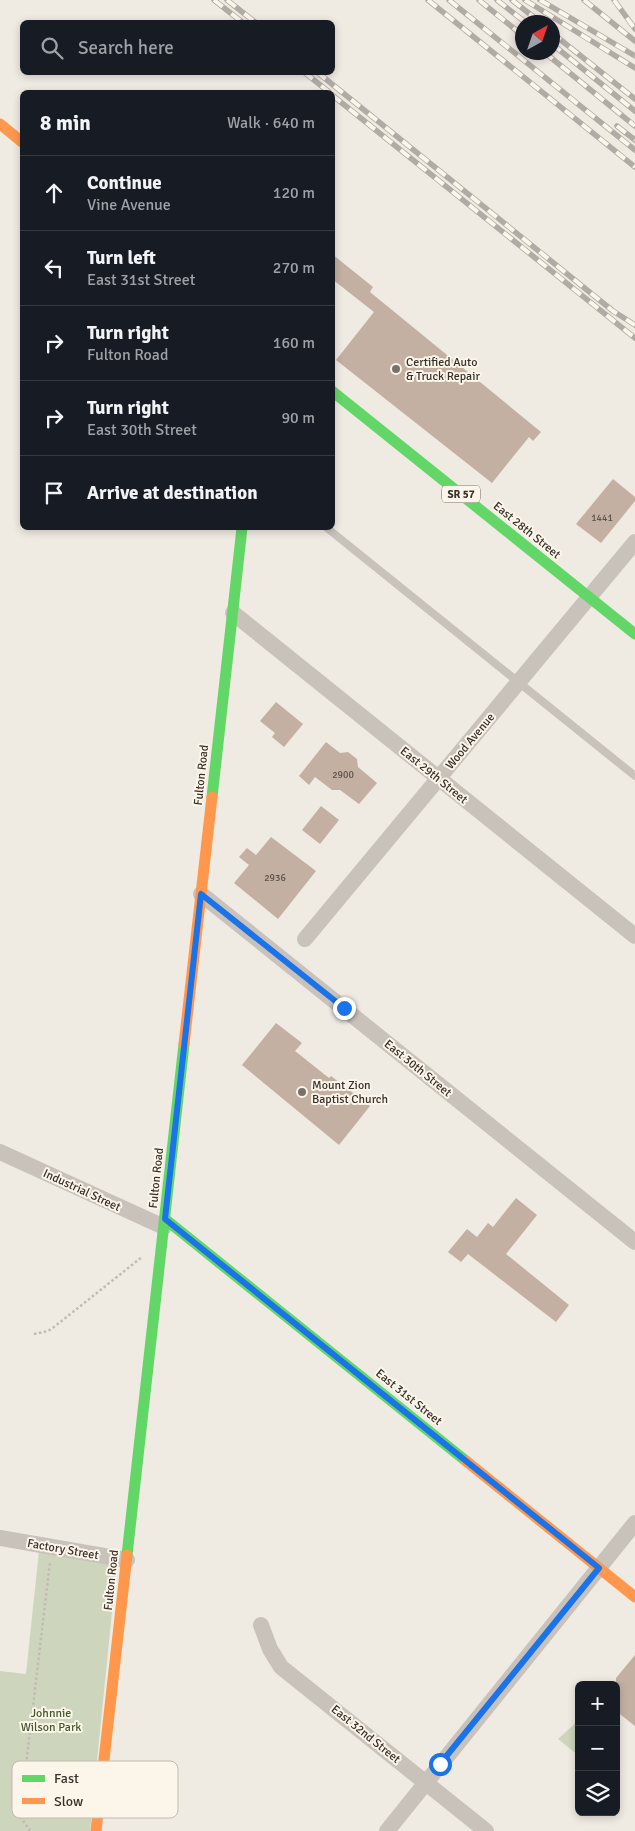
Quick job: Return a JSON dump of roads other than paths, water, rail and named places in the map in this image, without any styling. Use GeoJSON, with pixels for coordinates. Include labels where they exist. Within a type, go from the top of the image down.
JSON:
{"type":"FeatureCollection","features":[{"type":"Feature","properties":{"kind":"street"},"geometry":{"type":"LineString","coordinates":[[0,124],[20,140]]}},
{"type":"Feature","properties":{"kind":"street","name":"East 28th Street"},"geometry":{"type":"LineString","coordinates":[[335,393],[635,634]]}},
{"type":"Feature","properties":{"kind":"street","name":"Fulton Road"},"geometry":{"type":"LineString","coordinates":[[104,1761],[242,530]]}},
{"type":"Feature","properties":{"kind":"street","name":"Wood Avenue"},"geometry":{"type":"LineString","coordinates":[[306,940],[635,542]]}},
{"type":"Feature","properties":{"kind":"street","name":"East 29th Street"},"geometry":{"type":"LineString","coordinates":[[232,613],[635,936]]}},
{"type":"Feature","properties":{"kind":"street","name":"East 30th Street"},"geometry":{"type":"LineString","coordinates":[[201,894],[635,1242]]}},
{"type":"Feature","properties":{"kind":"street","name":"Industrial Street"},"geometry":{"type":"LineString","coordinates":[[0,1152],[164,1223]]}},
{"type":"Feature","properties":{"kind":"street","name":"East 31st Street"},"geometry":{"type":"LineString","coordinates":[[164,1223],[635,1597]]}},
{"type":"Feature","properties":{"kind":"street"},"geometry":{"type":"LineString","coordinates":[[387,1831],[635,1523]]}},
{"type":"Feature","properties":{"kind":"street","name":"Factory Street"},"geometry":{"type":"LineString","coordinates":[[0,1538],[127,1560]]}},
{"type":"Feature","properties":{"kind":"street","name":"East 32nd Street"},"geometry":{"type":"LineString","coordinates":[[261,1625],[270,1649],[281,1667],[486,1831]]}},
{"type":"Feature","properties":{"kind":"street","name":"Fulton Road"},"geometry":{"type":"LineString","coordinates":[[96,1831],[97,1818]]}},
{"type":"Feature","properties":{"kind":"lane"},"geometry":{"type":"LineString","coordinates":[[329,530],[635,776]]}},
{"type":"Feature","properties":{"kind":"railway"},"geometry":{"type":"LineString","coordinates":[[214,0],[239,20]]}},
{"type":"Feature","properties":{"kind":"railway"},"geometry":{"type":"LineString","coordinates":[[227,0],[252,20]]}},
{"type":"Feature","properties":{"kind":"railway"},"geometry":{"type":"LineString","coordinates":[[428,0],[635,167]]}},
{"type":"Feature","properties":{"kind":"railway"},"geometry":{"type":"LineString","coordinates":[[449,0],[635,150]]}},
{"type":"Feature","properties":{"kind":"railway"},"geometry":{"type":"LineString","coordinates":[[479,0],[515,29]]}},
{"type":"Feature","properties":{"kind":"railway"},"geometry":{"type":"LineString","coordinates":[[497,0],[516,15]]}},
{"type":"Feature","properties":{"kind":"railway"},"geometry":{"type":"LineString","coordinates":[[512,0],[531,15]]}},
{"type":"Feature","properties":{"kind":"railway"},"geometry":{"type":"LineString","coordinates":[[525,0],[635,68]]}},
{"type":"Feature","properties":{"kind":"railway"},"geometry":{"type":"LineString","coordinates":[[540,0],[635,56]]}},
{"type":"Feature","properties":{"kind":"railway"},"geometry":{"type":"LineString","coordinates":[[584,0],[635,41]]}},
{"type":"Feature","properties":{"kind":"railway"},"geometry":{"type":"LineString","coordinates":[[614,0],[635,29]]}},
{"type":"Feature","properties":{"kind":"railway"},"geometry":{"type":"LineString","coordinates":[[560,39],[635,99]]}},
{"type":"Feature","properties":{"kind":"railway"},"geometry":{"type":"LineString","coordinates":[[560,50],[635,111]]}},
{"type":"Feature","properties":{"kind":"railway"},"geometry":{"type":"LineString","coordinates":[[554,60],[635,126]]}},
{"type":"Feature","properties":{"kind":"railway"},"geometry":{"type":"LineString","coordinates":[[308,75],[326,90]]}},
{"type":"Feature","properties":{"kind":"railway"},"geometry":{"type":"LineString","coordinates":[[321,75],[613,311],[635,325]]}},
{"type":"Feature","properties":{"kind":"railway"},"geometry":{"type":"LineString","coordinates":[[335,97],[635,338]]}},
{"type":"Feature","properties":{"kind":"railway"},"geometry":{"type":"LineString","coordinates":[[617,126],[635,140]]}},
{"type":"Feature","properties":{"kind":"place","name":"Certified Auto & Truck Repair"},"geometry":{"type":"Point","coordinates":[396,369]}},
{"type":"Feature","properties":{"kind":"place","name":"Mount Zion Baptist Church"},"geometry":{"type":"Point","coordinates":[302,1092]}},
{"type":"Feature","properties":{"kind":"park label","name":"Johnnie Wilson Park"},"geometry":{"type":"Point","coordinates":[51,1720]}}]}
